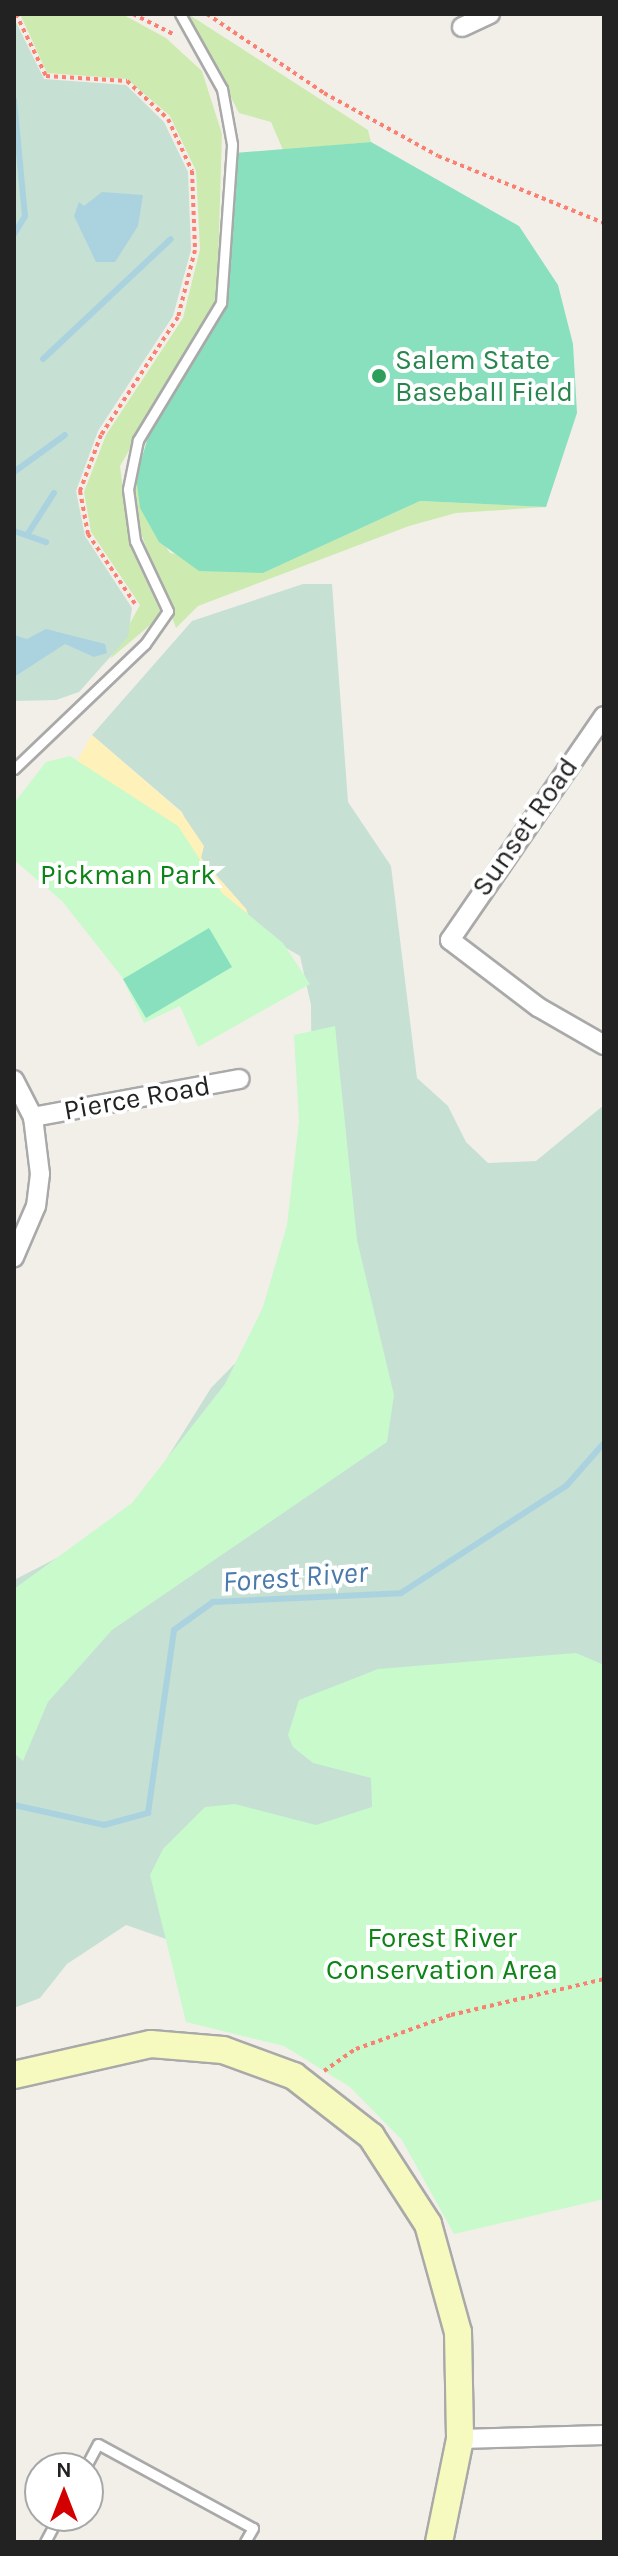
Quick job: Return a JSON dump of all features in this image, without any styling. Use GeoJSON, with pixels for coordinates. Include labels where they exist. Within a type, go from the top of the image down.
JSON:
{"type":"FeatureCollection","features":[{"type":"Feature","properties":{"kind":"street"},"geometry":{"type":"LineString","coordinates":[[462,27],[490,14]]}},
{"type":"Feature","properties":{"kind":"street","name":"Sunset Road"},"geometry":{"type":"LineString","coordinates":[[604,716],[450,940],[538,1007],[604,1045]]}},
{"type":"Feature","properties":{"kind":"street","name":"Pierce Road"},"geometry":{"type":"LineString","coordinates":[[33,1117],[240,1079]]}},
{"type":"Feature","properties":{"kind":"street"},"geometry":{"type":"LineString","coordinates":[[14,1080],[33,1117],[36,1206],[14,1257]]}},
{"type":"Feature","properties":{"kind":"street"},"geometry":{"type":"LineString","coordinates":[[14,2075],[118,2049],[183,2045],[258,2060],[310,2086],[371,2136],[428,2224],[458,2332],[460,2439],[439,2542]]}},
{"type":"Feature","properties":{"kind":"street"},"geometry":{"type":"LineString","coordinates":[[460,2439],[604,2435]]}},
{"type":"Feature","properties":{"kind":"lane"},"geometry":{"type":"LineString","coordinates":[[14,769],[145,644],[168,611],[135,541],[128,489],[138,440],[221,303],[230,113],[180,14]]}},
{"type":"Feature","properties":{"kind":"lane"},"geometry":{"type":"LineString","coordinates":[[94,2452],[98,2444],[253,2528],[245,2542]]}},
{"type":"Feature","properties":{"kind":"path"},"geometry":{"type":"LineString","coordinates":[[16,14],[46,76],[127,81],[168,119],[192,171],[195,250],[178,317],[101,435],[80,491],[88,534],[135,604]]}},
{"type":"Feature","properties":{"kind":"path"},"geometry":{"type":"LineString","coordinates":[[133,14],[202,53]]}},
{"type":"Feature","properties":{"kind":"path"},"geometry":{"type":"LineString","coordinates":[[207,14],[324,93],[438,156],[604,223]]}},
{"type":"Feature","properties":{"kind":"path"},"geometry":{"type":"LineString","coordinates":[[310,2086],[356,2049],[420,2025],[604,1979]]}},
{"type":"Feature","properties":{"kind":"green space"},"geometry":{"type":"Polygon","coordinates":[[[20,14],[122,14],[166,38],[202,71],[222,134],[217,299],[120,466],[130,546],[162,615],[110,659],[140,605],[91,532],[84,492],[106,435],[183,318],[200,249],[196,171],[170,116],[127,79],[47,73],[20,14]]]}},
{"type":"Feature","properties":{"kind":"green space"},"geometry":{"type":"Polygon","coordinates":[[[188,14],[368,130],[371,142],[283,150],[271,122],[239,113],[188,14]]]}},
{"type":"Feature","properties":{"kind":"green space"},"geometry":{"type":"Polygon","coordinates":[[[14,18],[44,79],[126,85],[164,122],[188,172],[191,250],[173,316],[98,431],[76,491],[85,536],[132,608],[128,637],[79,692],[56,700],[14,701],[14,18]]]}},
{"type":"Feature","properties":{"kind":"green space","name":"Salem State Baseball Field"},"geometry":{"type":"Polygon","coordinates":[[[371,142],[519,226],[558,285],[573,344],[577,413],[546,507],[420,501],[263,573],[199,571],[159,542],[140,508],[136,477],[149,434],[225,306],[234,153],[371,142]]]}},
{"type":"Feature","properties":{"kind":"green space"},"geometry":{"type":"Polygon","coordinates":[[[139,461],[140,508],[170,553],[263,573],[420,501],[546,507],[456,513],[409,526],[198,606],[176,628],[131,506],[139,461]]]}},
{"type":"Feature","properties":{"kind":"green space"},"geometry":{"type":"Polygon","coordinates":[[[303,584],[332,584],[348,802],[391,866],[417,1078],[448,1106],[466,1142],[488,1163],[536,1161],[604,1105],[604,1907],[187,1959],[166,1939],[126,1925],[67,1964],[40,1998],[14,2008],[14,1580],[127,1522],[211,1388],[254,1344],[282,1297],[312,1126],[311,1005],[300,956],[253,929],[246,909],[201,858],[182,812],[92,735],[192,621],[303,584]]]}},
{"type":"Feature","properties":{"kind":"green space","name":"Pickman Park"},"geometry":{"type":"Polygon","coordinates":[[[70,756],[178,826],[222,893],[283,943],[310,984],[198,1047],[180,1006],[144,1023],[122,977],[62,901],[14,860],[14,803],[46,762],[70,756]]]}},
{"type":"Feature","properties":{"kind":"green space"},"geometry":{"type":"Polygon","coordinates":[[[209,928],[232,967],[146,1018],[123,979],[209,928]]]}},
{"type":"Feature","properties":{"kind":"green space"},"geometry":{"type":"Polygon","coordinates":[[[335,1026],[357,1240],[394,1395],[387,1442],[112,1630],[48,1702],[23,1761],[14,1753],[14,1589],[132,1503],[225,1384],[263,1307],[287,1225],[299,1121],[294,1035],[335,1026]]]}},
{"type":"Feature","properties":{"kind":"green space","name":"Forest River Conservation Area"},"geometry":{"type":"Polygon","coordinates":[[[576,1653],[604,1665],[604,2199],[454,2234],[402,2140],[350,2087],[284,2046],[186,2022],[150,1875],[163,1849],[205,1807],[235,1804],[316,1825],[372,1807],[371,1778],[313,1763],[293,1747],[288,1735],[299,1700],[378,1669],[576,1653]]]}},
{"type":"Feature","properties":{"kind":"sand"},"geometry":{"type":"Polygon","coordinates":[[[92,735],[181,812],[204,846],[201,858],[246,909],[253,929],[71,771],[92,735]]]}},
{"type":"Feature","properties":{"kind":"water"},"geometry":{"type":"Polygon","coordinates":[[[102,192],[143,195],[138,226],[115,262],[96,262],[74,216],[79,202],[84,206],[102,192]]]}},
{"type":"Feature","properties":{"kind":"water"},"geometry":{"type":"Polygon","coordinates":[[[46,629],[105,644],[107,653],[94,657],[65,644],[14,677],[14,635],[27,639],[46,629]]]}},
{"type":"Feature","properties":{"kind":"waterway"},"geometry":{"type":"LineString","coordinates":[[14,100],[25,216],[14,234]]}},
{"type":"Feature","properties":{"kind":"waterway"},"geometry":{"type":"LineString","coordinates":[[43,359],[171,239]]}},
{"type":"Feature","properties":{"kind":"waterway"},"geometry":{"type":"LineString","coordinates":[[14,472],[65,435]]}},
{"type":"Feature","properties":{"kind":"waterway"},"geometry":{"type":"LineString","coordinates":[[27,535],[54,493]]}},
{"type":"Feature","properties":{"kind":"waterway"},"geometry":{"type":"LineString","coordinates":[[14,531],[46,542]]}},
{"type":"Feature","properties":{"kind":"waterway","name":"Forest River"},"geometry":{"type":"LineString","coordinates":[[14,1805],[104,1825],[148,1813],[174,1630],[213,1602],[401,1593],[567,1485],[604,1443]]}},
{"type":"Feature","properties":{"kind":"place","name":"Salem State Baseball Field"},"geometry":{"type":"Point","coordinates":[379,376]}}]}
